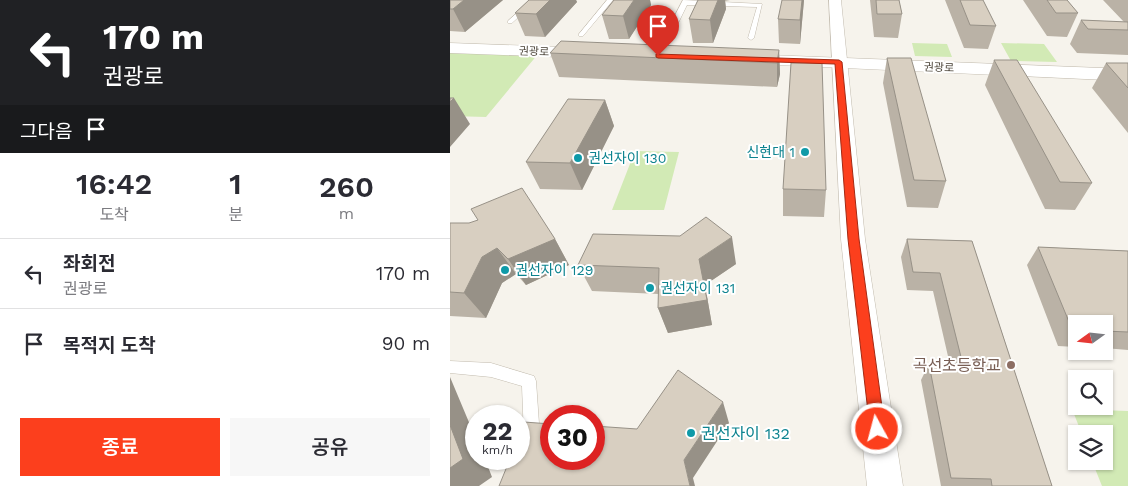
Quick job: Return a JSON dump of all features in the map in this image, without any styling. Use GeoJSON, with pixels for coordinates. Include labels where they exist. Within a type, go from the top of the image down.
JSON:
{"type":"FeatureCollection","features":[{"type":"Feature","properties":{"kind":"street"},"geometry":{"type":"LineString","coordinates":[[836,0],[839,62],[854,239],[884,486]]}},
{"type":"Feature","properties":{"kind":"street","name":"권광로"},"geometry":{"type":"LineString","coordinates":[[450,48],[608,54]]}},
{"type":"Feature","properties":{"kind":"street"},"geometry":{"type":"LineString","coordinates":[[638,55],[678,56]]}},
{"type":"Feature","properties":{"kind":"street","name":"권광로"},"geometry":{"type":"LineString","coordinates":[[727,58],[1128,75]]}},
{"type":"Feature","properties":{"kind":"lane"},"geometry":{"type":"LineString","coordinates":[[510,22],[534,0]]}},
{"type":"Feature","properties":{"kind":"lane"},"geometry":{"type":"LineString","coordinates":[[581,35],[610,0]]}},
{"type":"Feature","properties":{"kind":"lane"},"geometry":{"type":"LineString","coordinates":[[658,56],[686,1],[760,2],[751,38]]}},
{"type":"Feature","properties":{"kind":"lane"},"geometry":{"type":"LineString","coordinates":[[450,367],[491,370],[529,381],[532,448],[530,456]]}},
{"type":"Feature","properties":{"kind":"green space"},"geometry":{"type":"Polygon","coordinates":[[[912,43],[947,44],[952,57],[915,56],[912,43]]]}},
{"type":"Feature","properties":{"kind":"green space"},"geometry":{"type":"Polygon","coordinates":[[[1001,43],[1044,44],[1057,62],[1011,61],[1001,43]]]}},
{"type":"Feature","properties":{"kind":"green space"},"geometry":{"type":"Polygon","coordinates":[[[450,52],[538,54],[486,117],[450,116],[450,52]]]}},
{"type":"Feature","properties":{"kind":"green space"},"geometry":{"type":"Polygon","coordinates":[[[635,151],[679,152],[664,210],[612,210],[635,151]]]}},
{"type":"Feature","properties":{"kind":"green space"},"geometry":{"type":"Polygon","coordinates":[[[1113,410],[1128,411],[1128,486],[1102,486],[1096,470],[1113,470],[1113,425],[1078,425],[1074,415],[1113,415],[1113,410]]]}},
{"type":"Feature","properties":{"kind":"building"},"geometry":{"type":"Polygon","coordinates":[[[450,0],[464,0],[453,9],[450,9],[450,0]]]}},
{"type":"Feature","properties":{"kind":"building"},"geometry":{"type":"Polygon","coordinates":[[[529,0],[550,0],[536,14],[515,13],[529,0]]]}},
{"type":"Feature","properties":{"kind":"building"},"geometry":{"type":"Polygon","coordinates":[[[614,0],[634,0],[623,16],[602,15],[614,0]]]}},
{"type":"Feature","properties":{"kind":"building"},"geometry":{"type":"Polygon","coordinates":[[[698,0],[718,0],[710,20],[689,19],[698,0]]]}},
{"type":"Feature","properties":{"kind":"building"},"geometry":{"type":"Polygon","coordinates":[[[782,0],[802,0],[800,20],[778,19],[782,0]]]}},
{"type":"Feature","properties":{"kind":"building"},"geometry":{"type":"Polygon","coordinates":[[[876,0],[899,0],[902,14],[877,14],[876,0]]]}},
{"type":"Feature","properties":{"kind":"building"},"geometry":{"type":"Polygon","coordinates":[[[960,0],[983,0],[996,26],[970,25],[960,0]]]}},
{"type":"Feature","properties":{"kind":"building"},"geometry":{"type":"Polygon","coordinates":[[[1047,0],[1067,0],[1078,13],[1056,13],[1047,0]]]}},
{"type":"Feature","properties":{"kind":"building"},"geometry":{"type":"Polygon","coordinates":[[[1081,20],[1128,22],[1128,30],[1088,29],[1081,20]]]}},
{"type":"Feature","properties":{"kind":"building"},"geometry":{"type":"Polygon","coordinates":[[[561,41],[779,50],[777,63],[550,53],[561,41]]]}},
{"type":"Feature","properties":{"kind":"building"},"geometry":{"type":"Polygon","coordinates":[[[887,58],[911,58],[946,181],[914,180],[887,58]]]}},
{"type":"Feature","properties":{"kind":"building"},"geometry":{"type":"Polygon","coordinates":[[[994,60],[1017,60],[1092,183],[1060,182],[994,60]]]}},
{"type":"Feature","properties":{"kind":"building","name":"신현대 1"},"geometry":{"type":"Polygon","coordinates":[[[791,63],[822,63],[826,190],[783,189],[791,63]]]}},
{"type":"Feature","properties":{"kind":"building"},"geometry":{"type":"Polygon","coordinates":[[[1106,63],[1128,63],[1128,88],[1106,63]]]}},
{"type":"Feature","properties":{"kind":"building"},"geometry":{"type":"Polygon","coordinates":[[[568,99],[605,100],[570,163],[526,162],[568,99]]]}},
{"type":"Feature","properties":{"kind":"building"},"geometry":{"type":"Polygon","coordinates":[[[522,188],[555,239],[508,259],[497,248],[482,257],[464,293],[450,292],[450,223],[469,223],[478,220],[471,209],[522,188]]]}},
{"type":"Feature","properties":{"kind":"building"},"geometry":{"type":"Polygon","coordinates":[[[706,217],[732,237],[699,259],[707,300],[658,308],[659,268],[578,265],[593,234],[680,236],[706,217]]]}},
{"type":"Feature","properties":{"kind":"building"},"geometry":{"type":"Polygon","coordinates":[[[907,239],[972,241],[1052,486],[992,486],[991,479],[951,478],[929,364],[963,365],[940,273],[913,272],[907,239]]]}},
{"type":"Feature","properties":{"kind":"building"},"geometry":{"type":"Polygon","coordinates":[[[1038,247],[1128,251],[1128,332],[1113,331],[1113,315],[1068,315],[1068,319],[1038,247]]]}},
{"type":"Feature","properties":{"kind":"building","name":"권선자이 132"},"geometry":{"type":"Polygon","coordinates":[[[678,370],[723,402],[684,460],[690,486],[499,486],[506,470],[530,470],[530,422],[540,423],[540,470],[605,470],[605,427],[637,429],[678,370]]]}},
{"type":"Feature","properties":{"kind":"building"},"geometry":{"type":"Polygon","coordinates":[[[450,425],[463,459],[450,468],[450,425]]]}},
{"type":"Feature","properties":{"kind":"place","name":"신현대 1"},"geometry":{"type":"Point","coordinates":[805,152]}},
{"type":"Feature","properties":{"kind":"place","name":"권선자이 130"},"geometry":{"type":"Point","coordinates":[578,158]}},
{"type":"Feature","properties":{"kind":"place","name":"권선자이 129"},"geometry":{"type":"Point","coordinates":[505,270]}},
{"type":"Feature","properties":{"kind":"place","name":"권선자이 131"},"geometry":{"type":"Point","coordinates":[650,288]}},
{"type":"Feature","properties":{"kind":"place","name":"곡선초등학교"},"geometry":{"type":"Point","coordinates":[1011,365]}},
{"type":"Feature","properties":{"kind":"place","name":"권선자이 132"},"geometry":{"type":"Point","coordinates":[691,433]}},
{"type":"Feature","properties":{"kind":"route"},"geometry":{"type":"LineString","coordinates":[[658,56],[839,62],[854,239],[877,429]]}}]}
